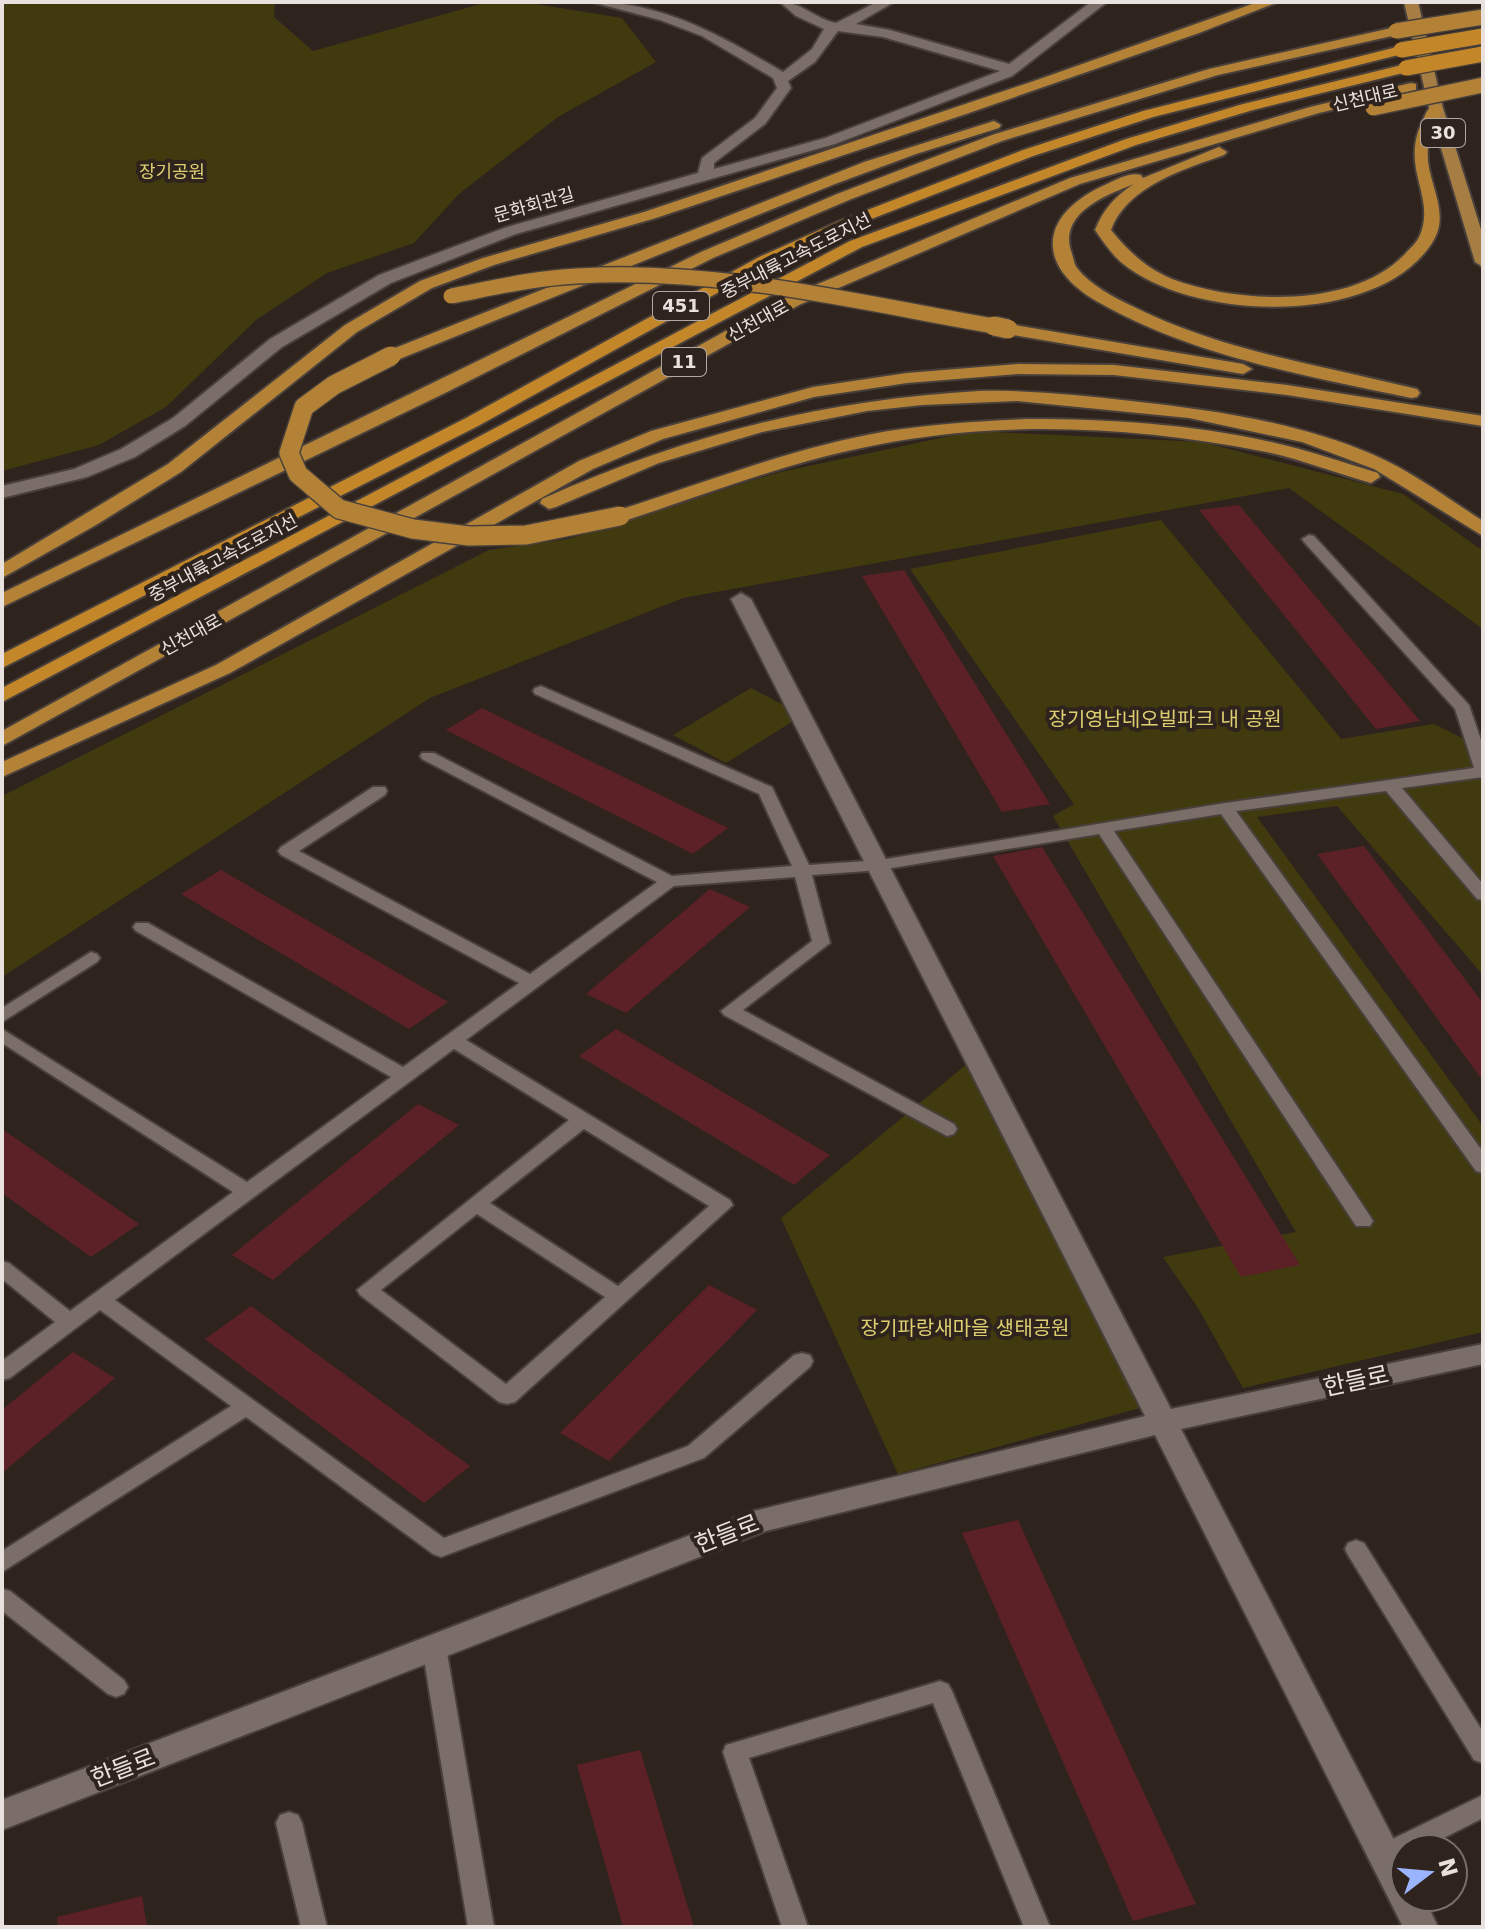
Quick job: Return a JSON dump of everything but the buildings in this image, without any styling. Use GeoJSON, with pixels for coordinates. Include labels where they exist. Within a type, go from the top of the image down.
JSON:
{"type":"FeatureCollection","features":[{"type":"Feature","properties":{"kind":"highway"},"geometry":{"type":"LineString","coordinates":[[2,572],[142,489],[227,430],[306,361],[396,300],[495,257],[633,220],[1271,2]]}},
{"type":"Feature","properties":{"kind":"highway"},"geometry":{"type":"LineString","coordinates":[[1477,527],[1378,479],[1263,446],[1139,427],[1035,423],[962,427],[885,437],[795,459],[620,516],[526,535],[469,536],[413,529],[339,509],[298,474],[289,453],[304,407],[334,385],[391,356],[580,283],[798,193],[950,137],[1083,100],[1396,31],[1483,17]]}},
{"type":"Feature","properties":{"kind":"highway","name":"중부내륙고속도로지선"},"geometry":{"type":"LineString","coordinates":[[2,662],[472,422],[765,260],[850,222],[1028,153],[1148,114],[1401,50],[1483,36]]}},
{"type":"Feature","properties":{"kind":"highway","name":"중부내륙고속도로지선"},"geometry":{"type":"LineString","coordinates":[[2,696],[856,244],[1131,142],[1248,107],[1406,68],[1483,54]]}},
{"type":"Feature","properties":{"kind":"highway"},"geometry":{"type":"LineString","coordinates":[[2,601],[707,255],[843,197],[997,138],[1214,72]]}},
{"type":"Feature","properties":{"kind":"highway","name":"신천대로"},"geometry":{"type":"LineString","coordinates":[[2,740],[793,301],[1075,181],[1301,114],[1411,87],[1483,74]]}},
{"type":"Feature","properties":{"kind":"highway"},"geometry":{"type":"LineString","coordinates":[[1483,85],[1321,120],[1112,187],[1079,207],[1066,221],[1059,235],[1058,249],[1079,281],[1131,314],[1210,344],[1483,421]]}},
{"type":"Feature","properties":{"kind":"highway"},"geometry":{"type":"LineString","coordinates":[[1208,156],[1150,182],[1114,206],[1105,219],[1103,230],[1120,256],[1154,278],[1194,293],[1242,299],[1290,300],[1343,294],[1364,288],[1399,269],[1425,243],[1432,227],[1432,199],[1420,151],[1436,108]]}},
{"type":"Feature","properties":{"kind":"highway"},"geometry":{"type":"LineString","coordinates":[[306,361],[400,310],[451,296],[593,274],[662,276],[742,284],[1311,380],[1411,401]]}},
{"type":"Feature","properties":{"kind":"highway"},"geometry":{"type":"LineString","coordinates":[[2,770],[223,669],[586,465],[657,435],[813,392],[907,378],[1018,369],[1114,370],[1272,388],[1483,405]]}},
{"type":"Feature","properties":{"kind":"highway"},"geometry":{"type":"LineString","coordinates":[[372,585],[609,475],[747,428],[829,410],[902,400],[981,396],[1057,398],[1182,411],[1305,438],[1365,459],[1418,486],[1477,527]]}},
{"type":"Feature","properties":{"kind":"main road","name":"30"},"geometry":{"type":"LineString","coordinates":[[1411,2],[1436,108],[1483,262]]}},
{"type":"Feature","properties":{"kind":"street"},"geometry":{"type":"LineString","coordinates":[[603,2],[664,17],[707,33],[780,79],[784,88],[760,121],[707,161],[705,176]]}},
{"type":"Feature","properties":{"kind":"street"},"geometry":{"type":"LineString","coordinates":[[787,2],[805,18],[831,29],[882,32],[1011,69]]}},
{"type":"Feature","properties":{"kind":"street"},"geometry":{"type":"LineString","coordinates":[[831,29],[850,24],[887,2]]}},
{"type":"Feature","properties":{"kind":"street","name":"문화회관길"},"geometry":{"type":"LineString","coordinates":[[2,492],[80,473],[128,453],[179,422],[276,343],[385,279],[510,231],[830,141],[1011,69],[1100,2]]}},
{"type":"Feature","properties":{"kind":"street"},"geometry":{"type":"LineString","coordinates":[[780,79],[792,75],[828,40],[831,29]]}},
{"type":"Feature","properties":{"kind":"street"},"geometry":{"type":"LineString","coordinates":[[741,599],[1389,1863]]}},
{"type":"Feature","properties":{"kind":"street","name":"한들로"},"geometry":{"type":"LineString","coordinates":[[2,1815],[761,1520],[1164,1422],[1483,1354]]}},
{"type":"Feature","properties":{"kind":"lane"},"geometry":{"type":"LineString","coordinates":[[2,1372],[669,881],[880,865],[1225,808],[1483,772],[1463,708],[1309,539]]}},
{"type":"Feature","properties":{"kind":"lane"},"geometry":{"type":"LineString","coordinates":[[541,691],[766,791],[802,869],[821,943],[730,1011],[947,1129]]}},
{"type":"Feature","properties":{"kind":"lane"},"geometry":{"type":"LineString","coordinates":[[428,756],[669,881]]}},
{"type":"Feature","properties":{"kind":"lane"},"geometry":{"type":"LineString","coordinates":[[1390,785],[1483,895]]}},
{"type":"Feature","properties":{"kind":"lane"},"geometry":{"type":"LineString","coordinates":[[379,791],[287,851],[531,982]]}},
{"type":"Feature","properties":{"kind":"lane"},"geometry":{"type":"LineString","coordinates":[[1225,808],[1483,1166]]}},
{"type":"Feature","properties":{"kind":"lane"},"geometry":{"type":"LineString","coordinates":[[1103,827],[1363,1221]]}},
{"type":"Feature","properties":{"kind":"lane"},"geometry":{"type":"LineString","coordinates":[[142,927],[404,1076]]}},
{"type":"Feature","properties":{"kind":"lane"},"geometry":{"type":"LineString","coordinates":[[2,1016],[91,958]]}},
{"type":"Feature","properties":{"kind":"lane"},"geometry":{"type":"LineString","coordinates":[[2,1035],[247,1191]]}},
{"type":"Feature","properties":{"kind":"lane"},"geometry":{"type":"LineString","coordinates":[[453,1040],[583,1119],[723,1205],[507,1396],[367,1290],[583,1119]]}},
{"type":"Feature","properties":{"kind":"lane"},"geometry":{"type":"LineString","coordinates":[[476,1204],[619,1296]]}},
{"type":"Feature","properties":{"kind":"lane"},"geometry":{"type":"LineString","coordinates":[[2,1268],[70,1322]]}},
{"type":"Feature","properties":{"kind":"lane"},"geometry":{"type":"LineString","coordinates":[[101,1300],[441,1548],[696,1452],[802,1361]]}},
{"type":"Feature","properties":{"kind":"lane"},"geometry":{"type":"LineString","coordinates":[[2,1563],[247,1406]]}},
{"type":"Feature","properties":{"kind":"lane"},"geometry":{"type":"LineString","coordinates":[[1356,1549],[1483,1753]]}},
{"type":"Feature","properties":{"kind":"lane"},"geometry":{"type":"LineString","coordinates":[[2,1598],[116,1687]]}},
{"type":"Feature","properties":{"kind":"lane"},"geometry":{"type":"LineString","coordinates":[[434,1647],[481,1927]]}},
{"type":"Feature","properties":{"kind":"lane"},"geometry":{"type":"LineString","coordinates":[[795,1927],[735,1752],[940,1691],[1037,1927]]}},
{"type":"Feature","properties":{"kind":"lane"},"geometry":{"type":"LineString","coordinates":[[1385,1855],[1483,1806]]}},
{"type":"Feature","properties":{"kind":"lane"},"geometry":{"type":"LineString","coordinates":[[289,1823],[314,1927]]}},
{"type":"Feature","properties":{"kind":"green space","name":"장기공원"},"geometry":{"type":"Polygon","coordinates":[[[2,2],[275,2],[274,17],[313,51],[488,2],[523,2],[622,18],[656,62],[558,117],[459,194],[414,243],[327,273],[256,320],[166,407],[99,445],[2,471],[2,2]]]}},
{"type":"Feature","properties":{"kind":"green space"},"geometry":{"type":"Polygon","coordinates":[[[973,431],[1202,442],[1403,494],[1483,551],[1483,629],[1289,488],[683,598],[430,698],[2,977],[2,796],[489,550],[568,539],[776,473],[973,431]]]}},
{"type":"Feature","properties":{"kind":"green space","name":"장기영남네오빌파크 내 공원"},"geometry":{"type":"Polygon","coordinates":[[[1161,520],[1341,739],[1434,724],[1483,748],[1483,975],[1337,806],[1257,817],[1483,1126],[1483,1332],[1243,1388],[1198,1308],[1163,1257],[1296,1232],[1053,816],[1074,804],[910,569],[1161,520]]]}},
{"type":"Feature","properties":{"kind":"green space"},"geometry":{"type":"Polygon","coordinates":[[[751,688],[803,715],[726,763],[673,735],[751,688]]]}},
{"type":"Feature","properties":{"kind":"green space","name":"장기파랑새마을 생태공원"},"geometry":{"type":"Polygon","coordinates":[[[968,1063],[1140,1408],[898,1474],[781,1218],[968,1063]]]}}]}
